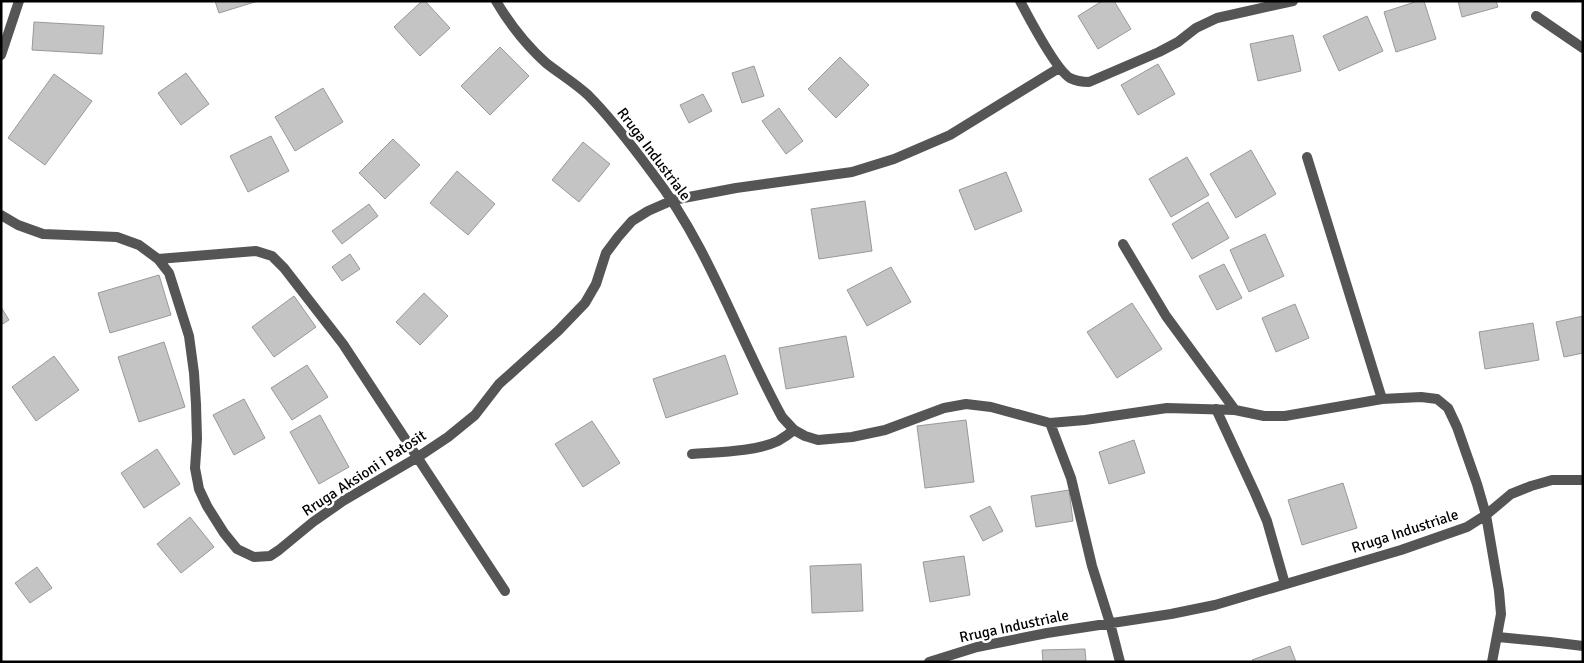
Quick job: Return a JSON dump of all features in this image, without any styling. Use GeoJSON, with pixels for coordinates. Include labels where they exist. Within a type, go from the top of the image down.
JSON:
{"type":"FeatureCollection","features":[{"type":"Feature","properties":{"kind":"street"},"geometry":{"type":"LineString","coordinates":[[1,55],[19,1]]}},
{"type":"Feature","properties":{"kind":"street","name":"Rruga Industriale"},"geometry":{"type":"LineString","coordinates":[[496,1],[525,41],[545,62],[587,95],[604,113],[673,200],[727,302],[772,399],[782,417],[794,430]]}},
{"type":"Feature","properties":{"kind":"street"},"geometry":{"type":"LineString","coordinates":[[1020,1],[1059,68],[1068,77],[1079,82],[1089,82],[1159,52],[1178,42],[1196,28],[1217,18],[1293,1]]}},
{"type":"Feature","properties":{"kind":"street"},"geometry":{"type":"LineString","coordinates":[[1536,16],[1583,48]]}},
{"type":"Feature","properties":{"kind":"street","name":"Rruga Aksioni i Patosit"},"geometry":{"type":"LineString","coordinates":[[1,215],[18,225],[43,234],[117,237],[139,245],[158,259],[169,273],[189,336],[196,404],[197,439],[195,468],[199,489],[224,533],[237,549],[254,557],[270,556],[342,501],[418,457],[476,415],[499,384],[558,331],[585,302],[596,284],[606,254],[618,236],[632,222],[648,211],[673,200],[736,188],[852,172],[894,159],[950,135],[1059,68]]}},
{"type":"Feature","properties":{"kind":"street"},"geometry":{"type":"LineString","coordinates":[[1307,157],[1382,399]]}},
{"type":"Feature","properties":{"kind":"street"},"geometry":{"type":"LineString","coordinates":[[1123,244],[1166,316],[1235,410]]}},
{"type":"Feature","properties":{"kind":"street"},"geometry":{"type":"LineString","coordinates":[[158,259],[256,252],[272,256],[284,268],[343,344],[505,591]]}},
{"type":"Feature","properties":{"kind":"street"},"geometry":{"type":"LineString","coordinates":[[692,454],[762,446],[777,441],[794,430],[818,440],[852,437],[885,430],[944,408],[966,404],[991,406],[1050,423],[1167,408],[1235,410],[1264,416],[1285,416],[1382,399],[1421,397],[1437,399],[1448,408],[1457,427],[1486,515],[1501,614],[1492,662]]}},
{"type":"Feature","properties":{"kind":"street"},"geometry":{"type":"LineString","coordinates":[[1216,409],[1256,492],[1285,584]]}},
{"type":"Feature","properties":{"kind":"street"},"geometry":{"type":"LineString","coordinates":[[1050,423],[1071,478],[1092,566],[1120,662]]}},
{"type":"Feature","properties":{"kind":"street","name":"Rruga Industriale"},"geometry":{"type":"LineString","coordinates":[[929,662],[977,647],[1215,605],[1418,544],[1467,527],[1486,515],[1511,494],[1531,486],[1552,480],[1583,480]]}},
{"type":"Feature","properties":{"kind":"street"},"geometry":{"type":"LineString","coordinates":[[1498,637],[1583,646]]}},
{"type":"Feature","properties":{"kind":"building"},"geometry":{"type":"Polygon","coordinates":[[[215,1],[258,1],[219,13],[215,1]]]}},
{"type":"Feature","properties":{"kind":"building"},"geometry":{"type":"Polygon","coordinates":[[[422,1],[425,1],[450,28],[420,56],[394,27],[422,1]]]}},
{"type":"Feature","properties":{"kind":"building"},"geometry":{"type":"Polygon","coordinates":[[[1102,1],[1114,1],[1131,29],[1098,49],[1078,16],[1102,1]]]}},
{"type":"Feature","properties":{"kind":"building"},"geometry":{"type":"Polygon","coordinates":[[[1418,1],[1424,1],[1436,39],[1396,52],[1384,12],[1418,1]]]}},
{"type":"Feature","properties":{"kind":"building"},"geometry":{"type":"Polygon","coordinates":[[[1458,1],[1496,1],[1498,7],[1462,17],[1458,1]]]}},
{"type":"Feature","properties":{"kind":"building"},"geometry":{"type":"Polygon","coordinates":[[[1367,16],[1383,51],[1339,71],[1323,36],[1367,16]]]}},
{"type":"Feature","properties":{"kind":"building"},"geometry":{"type":"Polygon","coordinates":[[[34,22],[104,26],[102,54],[32,50],[34,22]]]}},
{"type":"Feature","properties":{"kind":"building"},"geometry":{"type":"Polygon","coordinates":[[[1293,35],[1301,71],[1258,81],[1250,44],[1293,35]]]}},
{"type":"Feature","properties":{"kind":"building"},"geometry":{"type":"Polygon","coordinates":[[[500,47],[529,76],[490,115],[461,86],[500,47]]]}},
{"type":"Feature","properties":{"kind":"building"},"geometry":{"type":"Polygon","coordinates":[[[840,57],[869,85],[836,118],[808,89],[840,57]]]}},
{"type":"Feature","properties":{"kind":"building"},"geometry":{"type":"Polygon","coordinates":[[[1158,64],[1175,94],[1138,115],[1121,85],[1158,64]]]}},
{"type":"Feature","properties":{"kind":"building"},"geometry":{"type":"Polygon","coordinates":[[[754,66],[764,96],[742,103],[732,73],[754,66]]]}},
{"type":"Feature","properties":{"kind":"building"},"geometry":{"type":"Polygon","coordinates":[[[186,73],[209,104],[181,125],[158,93],[186,73]]]}},
{"type":"Feature","properties":{"kind":"building"},"geometry":{"type":"Polygon","coordinates":[[[54,74],[92,101],[45,165],[8,138],[54,74]]]}},
{"type":"Feature","properties":{"kind":"building"},"geometry":{"type":"Polygon","coordinates":[[[323,88],[343,122],[295,151],[275,117],[323,88]]]}},
{"type":"Feature","properties":{"kind":"building"},"geometry":{"type":"Polygon","coordinates":[[[703,94],[712,111],[689,123],[680,105],[703,94]]]}},
{"type":"Feature","properties":{"kind":"building"},"geometry":{"type":"Polygon","coordinates":[[[779,108],[803,141],[786,154],[762,121],[779,108]]]}},
{"type":"Feature","properties":{"kind":"building"},"geometry":{"type":"Polygon","coordinates":[[[271,136],[289,171],[248,192],[230,156],[271,136]]]}},
{"type":"Feature","properties":{"kind":"building"},"geometry":{"type":"Polygon","coordinates":[[[393,139],[420,165],[385,199],[359,173],[393,139]]]}},
{"type":"Feature","properties":{"kind":"building"},"geometry":{"type":"Polygon","coordinates":[[[583,142],[610,164],[579,202],[552,180],[583,142]]]}},
{"type":"Feature","properties":{"kind":"building"},"geometry":{"type":"Polygon","coordinates":[[[1251,150],[1276,194],[1236,218],[1210,174],[1251,150]]]}},
{"type":"Feature","properties":{"kind":"building"},"geometry":{"type":"Polygon","coordinates":[[[1187,157],[1209,195],[1171,217],[1149,179],[1187,157]]]}},
{"type":"Feature","properties":{"kind":"building"},"geometry":{"type":"Polygon","coordinates":[[[457,171],[495,204],[468,235],[430,203],[457,171]]]}},
{"type":"Feature","properties":{"kind":"building"},"geometry":{"type":"Polygon","coordinates":[[[1006,172],[1022,211],[975,230],[959,190],[1006,172]]]}},
{"type":"Feature","properties":{"kind":"building"},"geometry":{"type":"Polygon","coordinates":[[[865,201],[872,251],[819,259],[811,209],[865,201]]]}},
{"type":"Feature","properties":{"kind":"building"},"geometry":{"type":"Polygon","coordinates":[[[1208,202],[1229,238],[1192,259],[1172,224],[1208,202]]]}},
{"type":"Feature","properties":{"kind":"building"},"geometry":{"type":"Polygon","coordinates":[[[369,204],[378,216],[342,244],[332,231],[369,204]]]}},
{"type":"Feature","properties":{"kind":"building"},"geometry":{"type":"Polygon","coordinates":[[[1265,234],[1284,276],[1249,292],[1230,250],[1265,234]]]}},
{"type":"Feature","properties":{"kind":"building"},"geometry":{"type":"Polygon","coordinates":[[[350,254],[360,269],[342,281],[332,267],[350,254]]]}},
{"type":"Feature","properties":{"kind":"building"},"geometry":{"type":"Polygon","coordinates":[[[1224,264],[1242,298],[1217,310],[1199,276],[1224,264]]]}},
{"type":"Feature","properties":{"kind":"building"},"geometry":{"type":"Polygon","coordinates":[[[891,267],[911,302],[867,326],[847,290],[891,267]]]}},
{"type":"Feature","properties":{"kind":"building"},"geometry":{"type":"Polygon","coordinates":[[[159,275],[171,315],[110,333],[98,293],[159,275]]]}},
{"type":"Feature","properties":{"kind":"building"},"geometry":{"type":"Polygon","coordinates":[[[424,293],[448,316],[420,345],[396,322],[424,293]]]}},
{"type":"Feature","properties":{"kind":"building"},"geometry":{"type":"Polygon","coordinates":[[[294,296],[316,327],[274,357],[252,327],[294,296]]]}},
{"type":"Feature","properties":{"kind":"building"},"geometry":{"type":"Polygon","coordinates":[[[1132,303],[1162,349],[1117,378],[1087,332],[1132,303]]]}},
{"type":"Feature","properties":{"kind":"building"},"geometry":{"type":"Polygon","coordinates":[[[1295,304],[1309,338],[1276,352],[1262,318],[1295,304]]]}},
{"type":"Feature","properties":{"kind":"building"},"geometry":{"type":"Polygon","coordinates":[[[1,307],[9,320],[1,325],[1,307]]]}},
{"type":"Feature","properties":{"kind":"building"},"geometry":{"type":"Polygon","coordinates":[[[1583,316],[1583,353],[1564,357],[1556,322],[1583,316]]]}},
{"type":"Feature","properties":{"kind":"building"},"geometry":{"type":"Polygon","coordinates":[[[1533,323],[1539,360],[1485,369],[1479,332],[1533,323]]]}},
{"type":"Feature","properties":{"kind":"building"},"geometry":{"type":"Polygon","coordinates":[[[846,336],[854,377],[786,389],[779,348],[846,336]]]}},
{"type":"Feature","properties":{"kind":"building"},"geometry":{"type":"Polygon","coordinates":[[[164,342],[185,407],[139,422],[118,357],[164,342]]]}},
{"type":"Feature","properties":{"kind":"building"},"geometry":{"type":"Polygon","coordinates":[[[725,355],[738,394],[666,418],[653,379],[725,355]]]}},
{"type":"Feature","properties":{"kind":"building"},"geometry":{"type":"Polygon","coordinates":[[[54,356],[79,390],[36,421],[12,387],[54,356]]]}},
{"type":"Feature","properties":{"kind":"building"},"geometry":{"type":"Polygon","coordinates":[[[307,365],[328,397],[292,420],[271,388],[307,365]]]}},
{"type":"Feature","properties":{"kind":"building"},"geometry":{"type":"Polygon","coordinates":[[[244,399],[265,438],[234,455],[213,415],[244,399]]]}},
{"type":"Feature","properties":{"kind":"building"},"geometry":{"type":"Polygon","coordinates":[[[320,415],[349,467],[319,484],[290,432],[320,415]]]}},
{"type":"Feature","properties":{"kind":"building"},"geometry":{"type":"Polygon","coordinates":[[[966,420],[974,482],[925,488],[917,426],[966,420]]]}},
{"type":"Feature","properties":{"kind":"building"},"geometry":{"type":"Polygon","coordinates":[[[592,421],[620,463],[583,487],[555,444],[592,421]]]}},
{"type":"Feature","properties":{"kind":"building"},"geometry":{"type":"Polygon","coordinates":[[[1134,440],[1145,473],[1109,484],[1099,452],[1134,440]]]}},
{"type":"Feature","properties":{"kind":"building"},"geometry":{"type":"Polygon","coordinates":[[[157,449],[180,484],[144,508],[121,473],[157,449]]]}},
{"type":"Feature","properties":{"kind":"building"},"geometry":{"type":"Polygon","coordinates":[[[1343,483],[1357,528],[1302,545],[1288,500],[1343,483]]]}},
{"type":"Feature","properties":{"kind":"building"},"geometry":{"type":"Polygon","coordinates":[[[1069,490],[1073,521],[1036,527],[1031,496],[1069,490]]]}},
{"type":"Feature","properties":{"kind":"building"},"geometry":{"type":"Polygon","coordinates":[[[990,506],[1003,531],[983,541],[970,516],[990,506]]]}},
{"type":"Feature","properties":{"kind":"building"},"geometry":{"type":"Polygon","coordinates":[[[190,517],[214,547],[181,573],[157,544],[190,517]]]}},
{"type":"Feature","properties":{"kind":"building"},"geometry":{"type":"Polygon","coordinates":[[[964,556],[970,595],[930,602],[923,562],[964,556]]]}},
{"type":"Feature","properties":{"kind":"building"},"geometry":{"type":"Polygon","coordinates":[[[861,564],[863,611],[812,613],[810,566],[861,564]]]}},
{"type":"Feature","properties":{"kind":"building"},"geometry":{"type":"Polygon","coordinates":[[[37,567],[52,588],[30,603],[15,583],[37,567]]]}},
{"type":"Feature","properties":{"kind":"building"},"geometry":{"type":"Polygon","coordinates":[[[1290,646],[1296,662],[1253,662],[1252,660],[1290,646]]]}},
{"type":"Feature","properties":{"kind":"building"},"geometry":{"type":"Polygon","coordinates":[[[1085,649],[1086,662],[1043,662],[1042,650],[1085,649]]]}}]}
